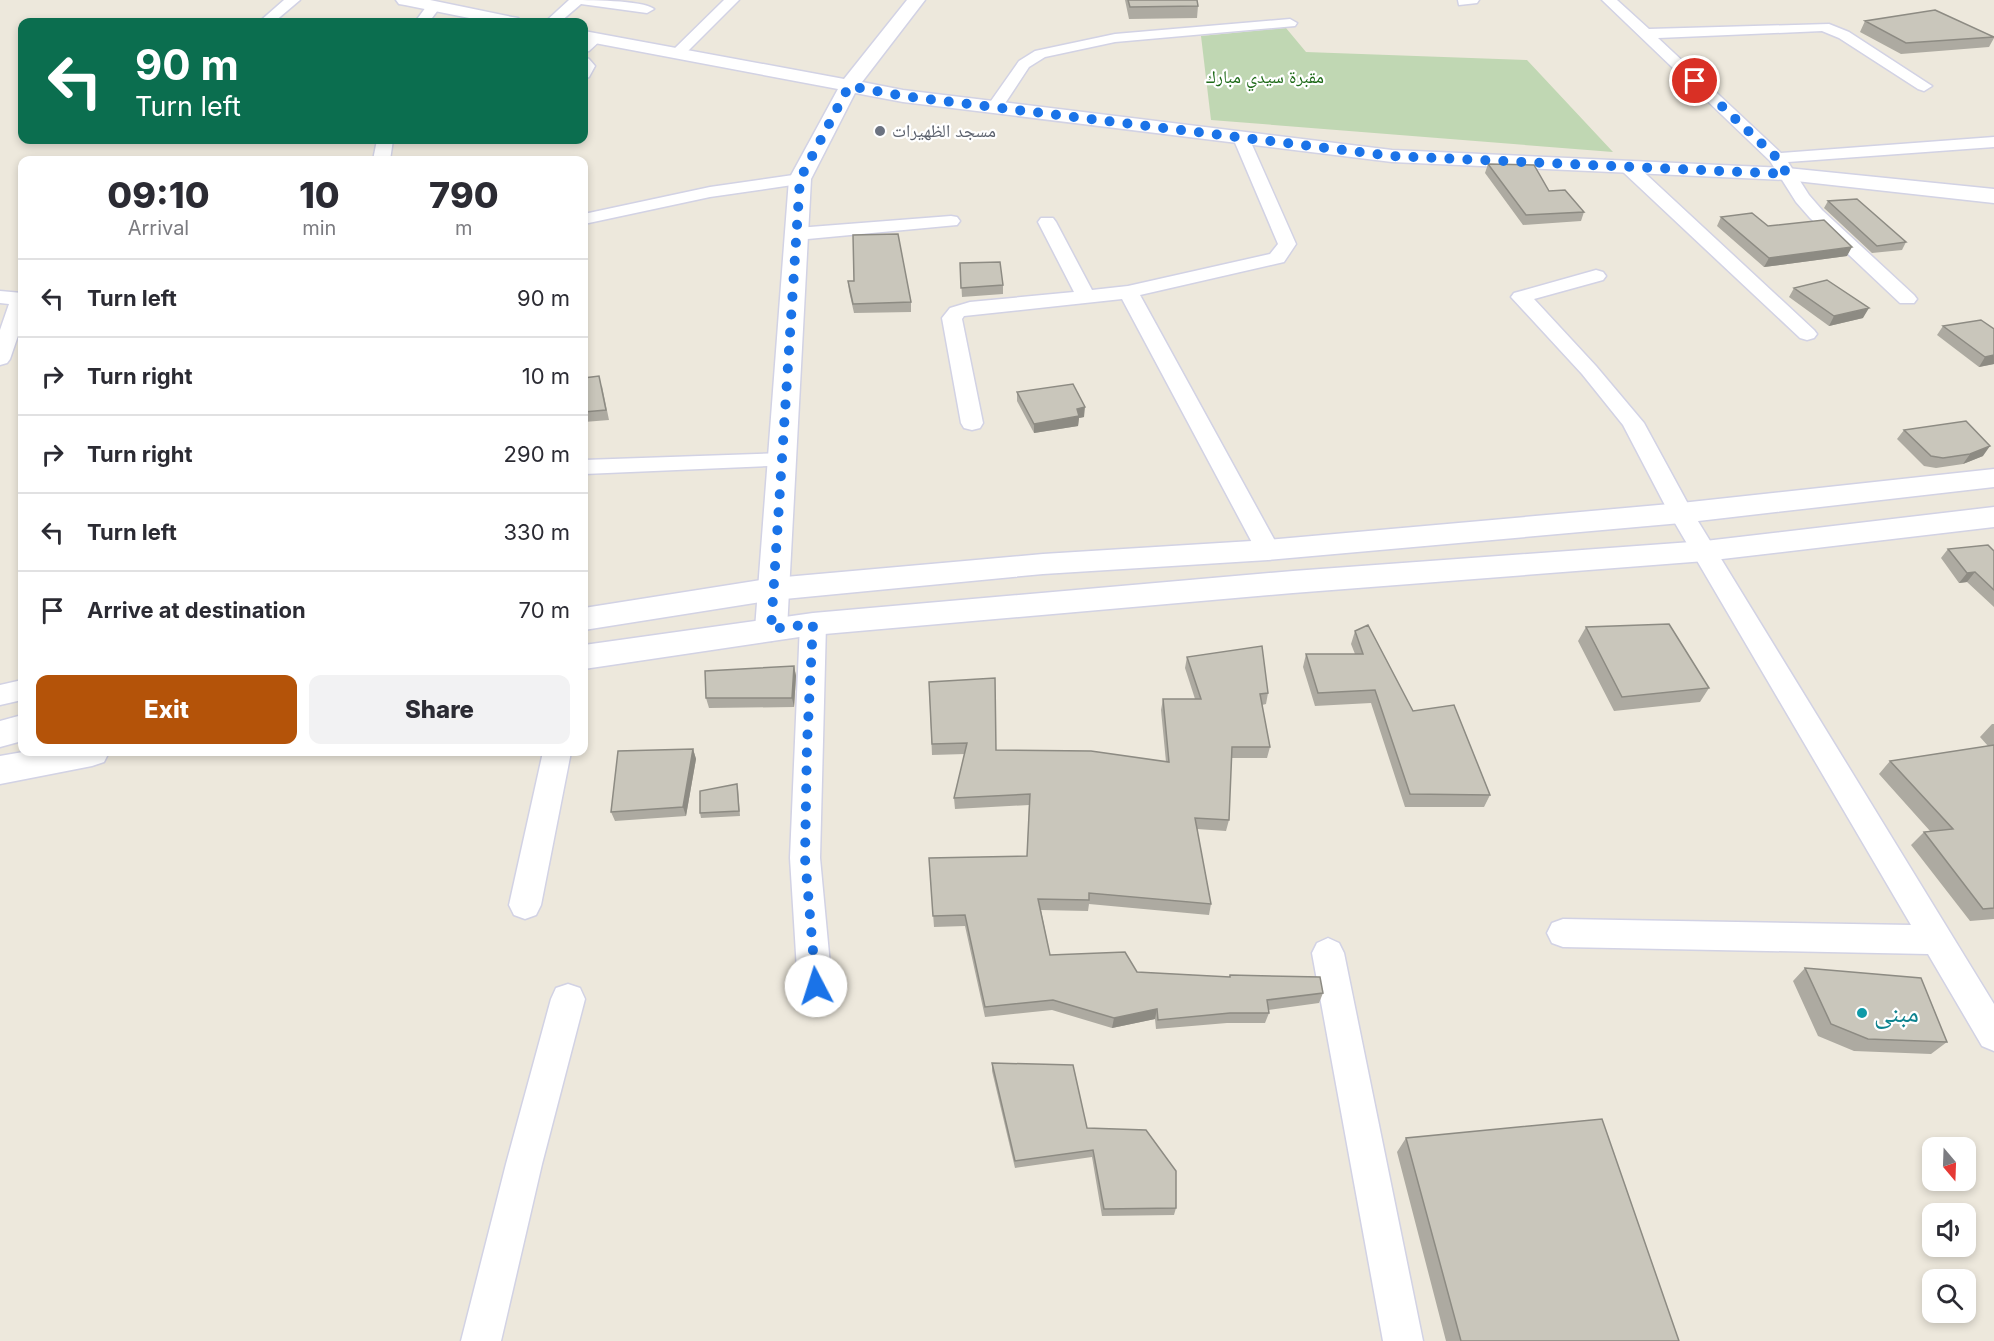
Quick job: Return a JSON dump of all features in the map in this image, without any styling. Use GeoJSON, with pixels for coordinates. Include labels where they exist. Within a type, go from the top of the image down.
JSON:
{"type":"FeatureCollection","features":[{"type":"Feature","properties":{"kind":"street"},"geometry":{"type":"LineString","coordinates":[[271,18],[293,0]]}},
{"type":"Feature","properties":{"kind":"street"},"geometry":{"type":"LineString","coordinates":[[405,0],[492,18]]}},
{"type":"Feature","properties":{"kind":"street"},"geometry":{"type":"LineString","coordinates":[[557,18],[577,0]]}},
{"type":"Feature","properties":{"kind":"street"},"geometry":{"type":"LineString","coordinates":[[583,0],[647,9]]}},
{"type":"Feature","properties":{"kind":"street"},"geometry":{"type":"LineString","coordinates":[[677,54],[732,0]]}},
{"type":"Feature","properties":{"kind":"street"},"geometry":{"type":"LineString","coordinates":[[771,629],[800,179],[849,86],[916,0]]}},
{"type":"Feature","properties":{"kind":"street"},"geometry":{"type":"LineString","coordinates":[[1609,0],[1782,166],[1802,198],[1816,214],[1907,299]]}},
{"type":"Feature","properties":{"kind":"street"},"geometry":{"type":"LineString","coordinates":[[425,18],[434,6]]}},
{"type":"Feature","properties":{"kind":"street"},"geometry":{"type":"LineString","coordinates":[[994,108],[1024,64],[1040,54],[1115,38],[1290,23]]}},
{"type":"Feature","properties":{"kind":"street"},"geometry":{"type":"LineString","coordinates":[[1645,34],[1824,27],[1844,34],[1924,86]]}},
{"type":"Feature","properties":{"kind":"street"},"geometry":{"type":"LineString","coordinates":[[588,41],[677,54],[903,96],[1392,156],[1628,167],[1782,166],[1994,142]]}},
{"type":"Feature","properties":{"kind":"street"},"geometry":{"type":"LineString","coordinates":[[972,423],[952,318],[957,312],[970,308],[1128,292],[1277,258],[1287,243],[1240,138]]}},
{"type":"Feature","properties":{"kind":"street"},"geometry":{"type":"LineString","coordinates":[[1782,166],[1994,196]]}},
{"type":"Feature","properties":{"kind":"street"},"geometry":{"type":"LineString","coordinates":[[1628,167],[1807,334]]}},
{"type":"Feature","properties":{"kind":"street"},"geometry":{"type":"LineString","coordinates":[[588,218],[710,192],[800,179]]}},
{"type":"Feature","properties":{"kind":"street"},"geometry":{"type":"LineString","coordinates":[[797,234],[951,221]]}},
{"type":"Feature","properties":{"kind":"street"},"geometry":{"type":"LineString","coordinates":[[1047,222],[1086,296]]}},
{"type":"Feature","properties":{"kind":"street"},"geometry":{"type":"LineString","coordinates":[[1596,276],[1525,294],[1521,297],[1633,423],[1681,513],[1994,1035]]}},
{"type":"Feature","properties":{"kind":"street"},"geometry":{"type":"LineString","coordinates":[[1128,292],[1268,550]]}},
{"type":"Feature","properties":{"kind":"street"},"geometry":{"type":"LineString","coordinates":[[0,297],[18,298]]}},
{"type":"Feature","properties":{"kind":"street"},"geometry":{"type":"LineString","coordinates":[[0,359],[18,309]]}},
{"type":"Feature","properties":{"kind":"street"},"geometry":{"type":"LineString","coordinates":[[588,467],[783,460]]}},
{"type":"Feature","properties":{"kind":"street"},"geometry":{"type":"LineString","coordinates":[[588,618],[774,589],[1043,564],[1268,550],[1681,513],[1994,478]]}},
{"type":"Feature","properties":{"kind":"street"},"geometry":{"type":"LineString","coordinates":[[588,656],[813,624],[1293,582],[1705,551],[1994,516]]}},
{"type":"Feature","properties":{"kind":"street"},"geometry":{"type":"LineString","coordinates":[[813,624],[807,744],[805,858],[816,986]]}},
{"type":"Feature","properties":{"kind":"street"},"geometry":{"type":"LineString","coordinates":[[0,695],[18,691]]}},
{"type":"Feature","properties":{"kind":"street"},"geometry":{"type":"LineString","coordinates":[[0,734],[18,729]]}},
{"type":"Feature","properties":{"kind":"street"},"geometry":{"type":"LineString","coordinates":[[0,770],[72,756]]}},
{"type":"Feature","properties":{"kind":"street"},"geometry":{"type":"LineString","coordinates":[[525,905],[556,756]]}},
{"type":"Feature","properties":{"kind":"street"},"geometry":{"type":"LineString","coordinates":[[1563,933],[1938,940]]}},
{"type":"Feature","properties":{"kind":"street"},"geometry":{"type":"LineString","coordinates":[[1328,953],[1403,1341]]}},
{"type":"Feature","properties":{"kind":"street"},"geometry":{"type":"LineString","coordinates":[[481,1341],[524,1164],[568,999]]}},
{"type":"Feature","properties":{"kind":"green space","name":"مقبرة سيدي مبارك"},"geometry":{"type":"Polygon","coordinates":[[[1286,28],[1306,52],[1527,60],[1613,152],[1211,120],[1201,36],[1286,28]]]}},
{"type":"Feature","properties":{"kind":"building"},"geometry":{"type":"Polygon","coordinates":[[[1128,0],[1197,0],[1198,6],[1130,7],[1128,0]]]}},
{"type":"Feature","properties":{"kind":"building"},"geometry":{"type":"Polygon","coordinates":[[[1935,10],[1994,37],[1906,43],[1865,21],[1935,10]]]}},
{"type":"Feature","properties":{"kind":"building"},"geometry":{"type":"Polygon","coordinates":[[[1488,164],[1534,165],[1549,191],[1565,190],[1584,212],[1526,215],[1488,164]]]}},
{"type":"Feature","properties":{"kind":"building"},"geometry":{"type":"Polygon","coordinates":[[[1857,199],[1906,242],[1877,246],[1828,201],[1857,199]]]}},
{"type":"Feature","properties":{"kind":"building"},"geometry":{"type":"Polygon","coordinates":[[[1752,213],[1768,226],[1824,220],[1852,247],[1769,258],[1721,217],[1752,213]]]}},
{"type":"Feature","properties":{"kind":"building"},"geometry":{"type":"Polygon","coordinates":[[[898,234],[911,302],[853,304],[848,281],[854,281],[853,235],[898,234]]]}},
{"type":"Feature","properties":{"kind":"building"},"geometry":{"type":"Polygon","coordinates":[[[1000,262],[1003,285],[961,288],[960,263],[1000,262]]]}},
{"type":"Feature","properties":{"kind":"building"},"geometry":{"type":"Polygon","coordinates":[[[1827,280],[1869,308],[1834,316],[1794,288],[1827,280]]]}},
{"type":"Feature","properties":{"kind":"building"},"geometry":{"type":"Polygon","coordinates":[[[1981,320],[1994,329],[1994,355],[1985,357],[1943,326],[1981,320]]]}},
{"type":"Feature","properties":{"kind":"building"},"geometry":{"type":"Polygon","coordinates":[[[599,376],[606,410],[588,412],[588,377],[599,376]]]}},
{"type":"Feature","properties":{"kind":"building"},"geometry":{"type":"Polygon","coordinates":[[[1073,384],[1085,407],[1077,409],[1079,416],[1034,424],[1017,392],[1073,384]]]}},
{"type":"Feature","properties":{"kind":"building"},"geometry":{"type":"Polygon","coordinates":[[[1966,421],[1990,446],[1970,454],[1943,458],[1931,456],[1904,430],[1966,421]]]}},
{"type":"Feature","properties":{"kind":"building"},"geometry":{"type":"Polygon","coordinates":[[[1988,545],[1994,551],[1994,590],[1975,572],[1967,573],[1948,549],[1988,545]]]}},
{"type":"Feature","properties":{"kind":"building"},"geometry":{"type":"Polygon","coordinates":[[[1669,624],[1709,688],[1622,697],[1586,627],[1669,624]]]}},
{"type":"Feature","properties":{"kind":"building"},"geometry":{"type":"Polygon","coordinates":[[[1368,625],[1413,711],[1454,705],[1490,795],[1410,794],[1375,690],[1318,693],[1306,654],[1363,654],[1355,631],[1368,625]]]}},
{"type":"Feature","properties":{"kind":"building"},"geometry":{"type":"Polygon","coordinates":[[[1262,646],[1268,693],[1260,694],[1270,747],[1232,747],[1229,820],[1195,818],[1211,904],[1089,893],[1089,900],[1038,899],[1050,955],[1125,952],[1137,972],[1230,977],[1230,975],[1320,977],[1323,993],[1267,1000],[1269,1013],[1230,1013],[1158,1020],[1157,1009],[1114,1018],[1053,1000],[985,1007],[965,915],[933,916],[929,858],[1027,856],[1030,794],[954,798],[967,743],[932,744],[929,682],[995,678],[996,750],[1091,751],[1169,762],[1163,699],[1201,699],[1187,657],[1262,646]]]}},
{"type":"Feature","properties":{"kind":"building"},"geometry":{"type":"Polygon","coordinates":[[[794,666],[792,698],[706,698],[705,671],[794,666]]]}},
{"type":"Feature","properties":{"kind":"building"},"geometry":{"type":"Polygon","coordinates":[[[1994,745],[1994,908],[1983,909],[1924,832],[1953,829],[1890,761],[1994,745]]]}},
{"type":"Feature","properties":{"kind":"building"},"geometry":{"type":"Polygon","coordinates":[[[693,749],[683,807],[611,812],[618,751],[693,749]]]}},
{"type":"Feature","properties":{"kind":"building"},"geometry":{"type":"Polygon","coordinates":[[[737,784],[739,811],[700,813],[700,791],[737,784]]]}},
{"type":"Feature","properties":{"kind":"building","name":"مبنى"},"geometry":{"type":"Polygon","coordinates":[[[1805,968],[1921,978],[1947,1042],[1868,1039],[1831,1024],[1805,968]]]}},
{"type":"Feature","properties":{"kind":"building"},"geometry":{"type":"Polygon","coordinates":[[[992,1063],[1073,1065],[1087,1128],[1146,1130],[1176,1171],[1176,1208],[1104,1209],[1093,1150],[1015,1161],[992,1063]]]}},
{"type":"Feature","properties":{"kind":"building"},"geometry":{"type":"Polygon","coordinates":[[[1602,1119],[1679,1341],[1461,1341],[1406,1138],[1602,1119]]]}},
{"type":"Feature","properties":{"kind":"place","name":"مسجد الظهيرات"},"geometry":{"type":"Point","coordinates":[880,131]}},
{"type":"Feature","properties":{"kind":"place","name":"مبنى"},"geometry":{"type":"Point","coordinates":[1862,1013]}},
{"type":"Feature","properties":{"kind":"route"},"geometry":{"type":"LineString","coordinates":[[816,986],[805,858],[807,744],[813,624],[771,629],[800,179],[849,86],[903,96],[1392,156],[1787,174],[1777,158],[1695,81]]}}]}
